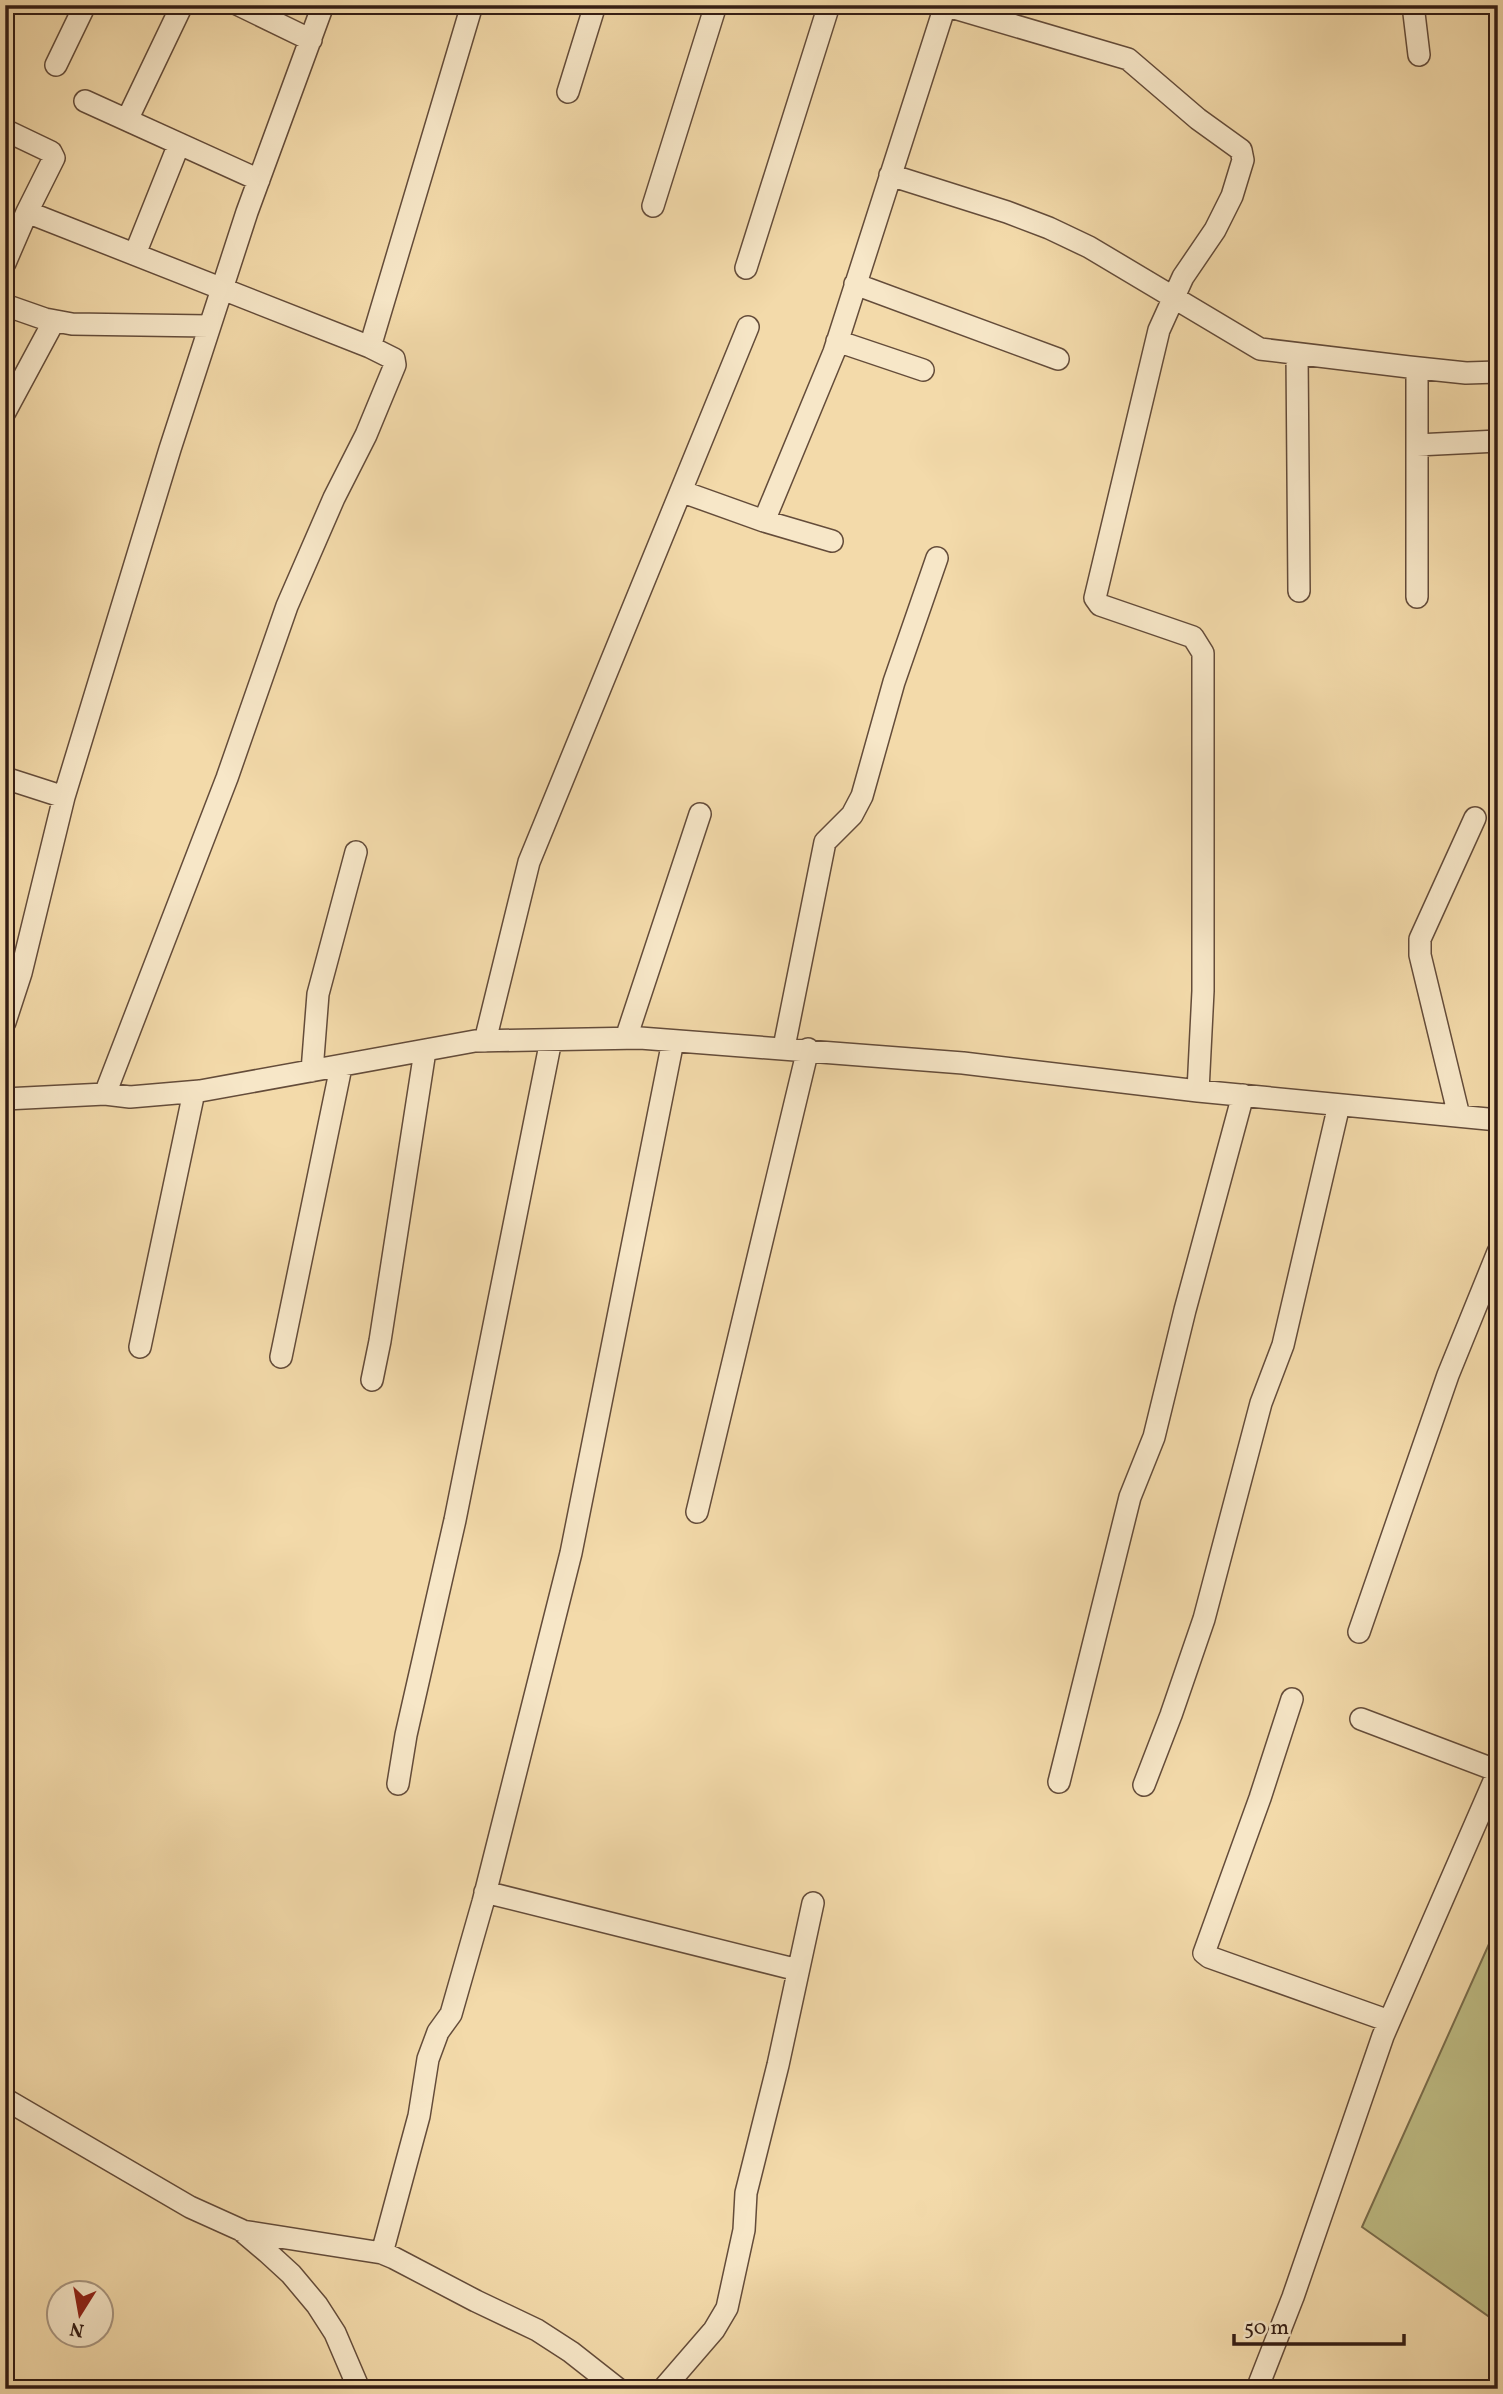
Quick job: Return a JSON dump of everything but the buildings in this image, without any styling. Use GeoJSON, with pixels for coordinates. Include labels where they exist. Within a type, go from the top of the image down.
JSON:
{"type":"FeatureCollection","features":[{"type":"Feature","properties":{"kind":"street"},"geometry":{"type":"LineString","coordinates":[[57,65],[85,5]]}},
{"type":"Feature","properties":{"kind":"street"},"geometry":{"type":"LineString","coordinates":[[127,120],[182,5]]}},
{"type":"Feature","properties":{"kind":"street"},"geometry":{"type":"LineString","coordinates":[[239,5],[311,40]]}},
{"type":"Feature","properties":{"kind":"street"},"geometry":{"type":"LineString","coordinates":[[5,1022],[21,973],[64,797],[221,288],[323,5]]}},
{"type":"Feature","properties":{"kind":"street"},"geometry":{"type":"LineString","coordinates":[[370,347],[472,5]]}},
{"type":"Feature","properties":{"kind":"street"},"geometry":{"type":"LineString","coordinates":[[568,92],[595,5]]}},
{"type":"Feature","properties":{"kind":"street"},"geometry":{"type":"LineString","coordinates":[[653,206],[716,5]]}},
{"type":"Feature","properties":{"kind":"street"},"geometry":{"type":"LineString","coordinates":[[746,268],[829,5]]}},
{"type":"Feature","properties":{"kind":"street"},"geometry":{"type":"LineString","coordinates":[[1413,5],[1419,55]]}},
{"type":"Feature","properties":{"kind":"street"},"geometry":{"type":"LineString","coordinates":[[764,521],[837,341],[945,6],[1128,59],[1198,119],[1241,150],[1244,160],[1232,196],[1215,230],[1183,277],[1159,331],[1095,598],[1100,605],[1193,637],[1203,653],[1203,991],[1198,1091]]}},
{"type":"Feature","properties":{"kind":"street"},"geometry":{"type":"LineString","coordinates":[[85,101],[259,180]]}},
{"type":"Feature","properties":{"kind":"street"},"geometry":{"type":"LineString","coordinates":[[5,131],[51,152],[54,158],[5,263]]}},
{"type":"Feature","properties":{"kind":"street"},"geometry":{"type":"LineString","coordinates":[[135,254],[179,144]]}},
{"type":"Feature","properties":{"kind":"street"},"geometry":{"type":"LineString","coordinates":[[891,176],[1049,228],[1089,247],[1260,349],[1466,373],[1498,372]]}},
{"type":"Feature","properties":{"kind":"street"},"geometry":{"type":"LineString","coordinates":[[27,212],[370,347],[394,359],[395,365],[366,435],[334,498],[287,606],[222,791],[105,1094]]}},
{"type":"Feature","properties":{"kind":"street"},"geometry":{"type":"LineString","coordinates":[[855,284],[1058,359]]}},
{"type":"Feature","properties":{"kind":"street"},"geometry":{"type":"LineString","coordinates":[[5,305],[72,324],[209,327]]}},
{"type":"Feature","properties":{"kind":"street"},"geometry":{"type":"LineString","coordinates":[[5,412],[54,321]]}},
{"type":"Feature","properties":{"kind":"street"},"geometry":{"type":"LineString","coordinates":[[485,1041],[529,862],[683,492],[748,327]]}},
{"type":"Feature","properties":{"kind":"street"},"geometry":{"type":"LineString","coordinates":[[837,341],[923,370]]}},
{"type":"Feature","properties":{"kind":"street"},"geometry":{"type":"LineString","coordinates":[[1297,354],[1299,591]]}},
{"type":"Feature","properties":{"kind":"street"},"geometry":{"type":"LineString","coordinates":[[1417,368],[1418,597]]}},
{"type":"Feature","properties":{"kind":"street"},"geometry":{"type":"LineString","coordinates":[[1417,445],[1498,441]]}},
{"type":"Feature","properties":{"kind":"street"},"geometry":{"type":"LineString","coordinates":[[683,492],[764,521],[832,541]]}},
{"type":"Feature","properties":{"kind":"street"},"geometry":{"type":"LineString","coordinates":[[784,1047],[825,842],[852,815],[862,796],[894,681],[937,558]]}},
{"type":"Feature","properties":{"kind":"street"},"geometry":{"type":"LineString","coordinates":[[5,778],[64,797]]}},
{"type":"Feature","properties":{"kind":"street"},"geometry":{"type":"LineString","coordinates":[[626,1038],[700,814]]}},
{"type":"Feature","properties":{"kind":"street"},"geometry":{"type":"LineString","coordinates":[[1459,1116],[1420,956],[1420,939],[1475,818]]}},
{"type":"Feature","properties":{"kind":"street"},"geometry":{"type":"LineString","coordinates":[[312,1071],[318,994],[356,852]]}},
{"type":"Feature","properties":{"kind":"street"},"geometry":{"type":"LineString","coordinates":[[5,1099],[105,1094],[130,1097],[194,1092],[485,1041],[626,1038],[784,1047],[963,1063],[1198,1091],[1498,1120]]}},
{"type":"Feature","properties":{"kind":"street"},"geometry":{"type":"LineString","coordinates":[[398,1784],[406,1735],[455,1520],[551,1040]]}},
{"type":"Feature","properties":{"kind":"street"},"geometry":{"type":"LineString","coordinates":[[382,2253],[419,2116],[428,2059],[438,2032],[451,2014],[485,1892],[571,1553],[673,1041]]}},
{"type":"Feature","properties":{"kind":"street"},"geometry":{"type":"LineString","coordinates":[[697,1512],[808,1049]]}},
{"type":"Feature","properties":{"kind":"street"},"geometry":{"type":"LineString","coordinates":[[372,1380],[383,1328],[425,1051]]}},
{"type":"Feature","properties":{"kind":"street"},"geometry":{"type":"LineString","coordinates":[[281,1357],[341,1067]]}},
{"type":"Feature","properties":{"kind":"street"},"geometry":{"type":"LineString","coordinates":[[140,1347],[194,1092]]}},
{"type":"Feature","properties":{"kind":"street"},"geometry":{"type":"LineString","coordinates":[[1059,1782],[1130,1497],[1154,1437],[1243,1095]]}},
{"type":"Feature","properties":{"kind":"street"},"geometry":{"type":"LineString","coordinates":[[1144,1785],[1204,1619],[1261,1403],[1283,1345],[1339,1105]]}},
{"type":"Feature","properties":{"kind":"street"},"geometry":{"type":"LineString","coordinates":[[1359,1632],[1448,1375],[1498,1252]]}},
{"type":"Feature","properties":{"kind":"street"},"geometry":{"type":"LineString","coordinates":[[1292,1699],[1260,1798],[1204,1953],[1390,2021]]}},
{"type":"Feature","properties":{"kind":"street"},"geometry":{"type":"LineString","coordinates":[[1257,2389],[1293,2297],[1390,2021],[1498,1771],[1361,1719]]}},
{"type":"Feature","properties":{"kind":"street"},"geometry":{"type":"LineString","coordinates":[[485,1892],[798,1970]]}},
{"type":"Feature","properties":{"kind":"street"},"geometry":{"type":"LineString","coordinates":[[663,2389],[714,2330],[727,2308],[744,2230],[746,2193],[778,2065],[813,1903]]}},
{"type":"Feature","properties":{"kind":"street"},"geometry":{"type":"LineString","coordinates":[[5,2099],[190,2207],[241,2230],[382,2253],[537,2330],[572,2351],[618,2389]]}},
{"type":"Feature","properties":{"kind":"street"},"geometry":{"type":"LineString","coordinates":[[241,2230],[291,2274],[317,2305],[335,2333],[359,2389]]}},
{"type":"Feature","properties":{"kind":"shaded area"},"geometry":{"type":"Polygon","coordinates":[[[1498,1924],[1498,2323],[1362,2227],[1498,1924]]]}}]}
